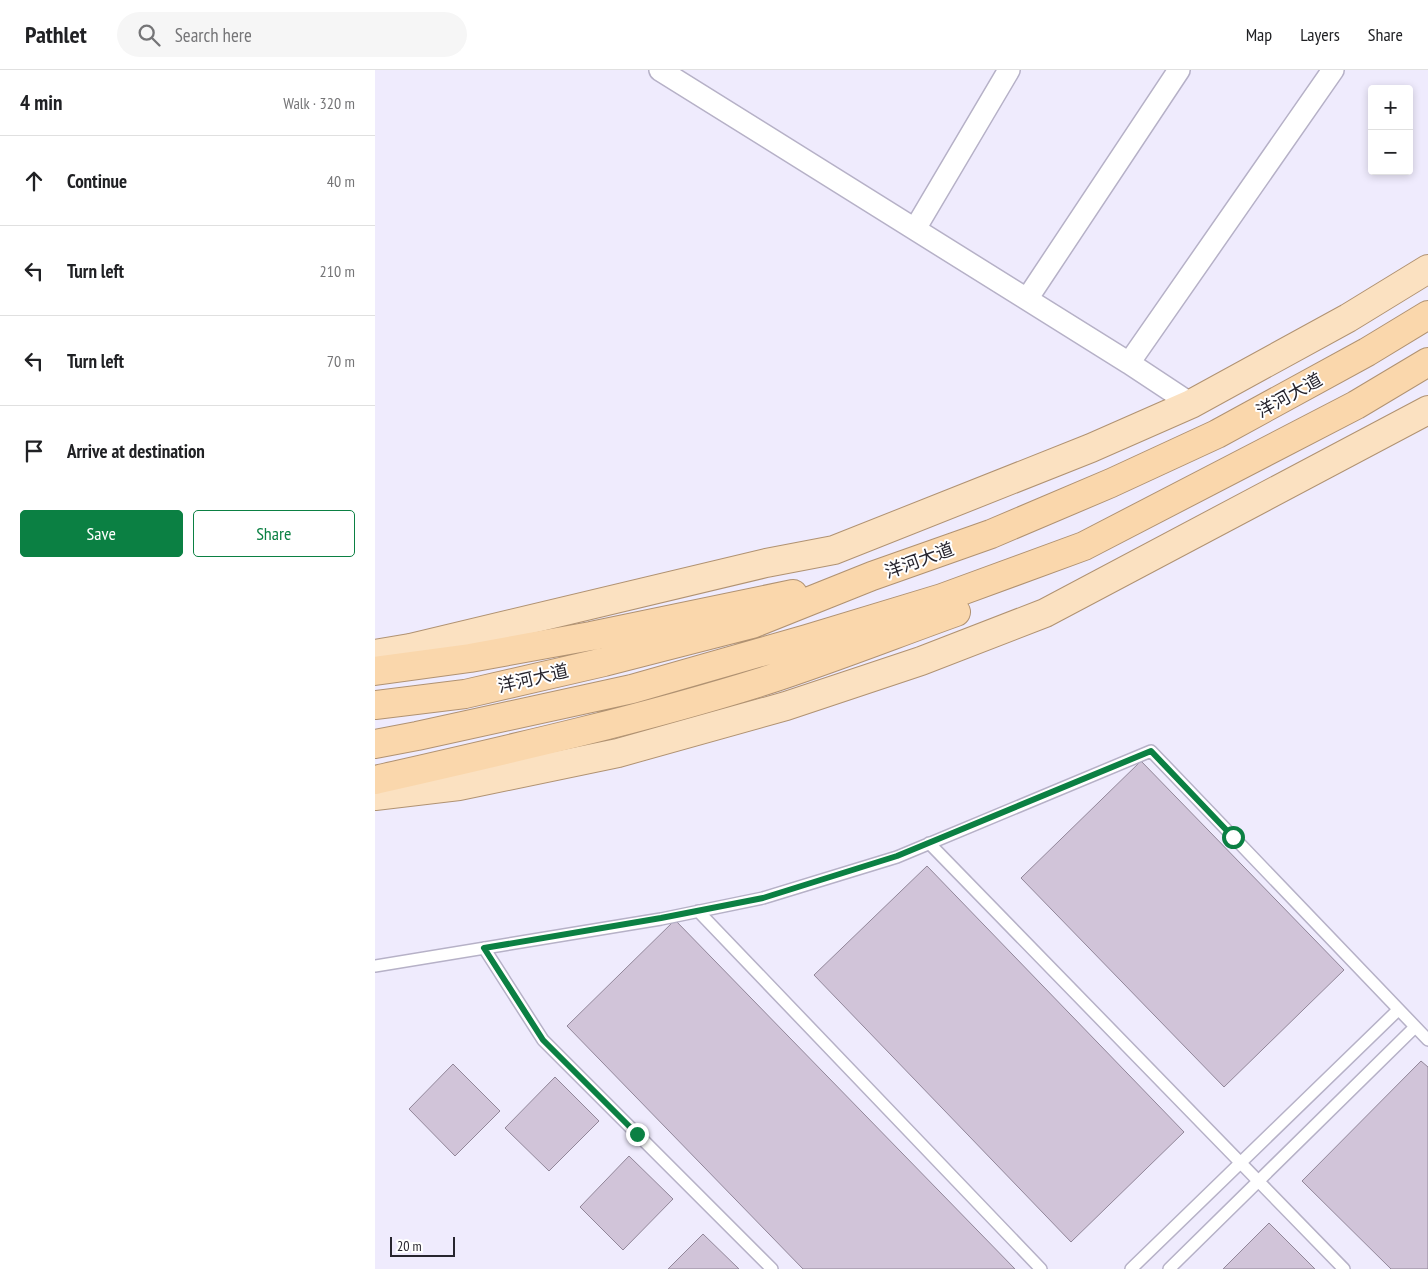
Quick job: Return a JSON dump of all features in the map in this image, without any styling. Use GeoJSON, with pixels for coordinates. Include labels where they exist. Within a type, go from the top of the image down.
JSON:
{"type":"FeatureCollection","features":[{"type":"Feature","properties":{"kind":"highway","name":"洋河大道"},"geometry":{"type":"LineString","coordinates":[[375,704],[465,694],[613,660],[752,624],[872,576],[991,534],[1111,483],[1217,434],[1367,352],[1428,315]]}},
{"type":"Feature","properties":{"kind":"highway","name":"洋河大道"},"geometry":{"type":"LineString","coordinates":[[375,744],[631,689],[942,598],[1084,546],[1356,405],[1428,362]]}},
{"type":"Feature","properties":{"kind":"highway"},"geometry":{"type":"LineString","coordinates":[[375,780],[635,718],[765,680],[987,601],[1084,546]]}},
{"type":"Feature","properties":{"kind":"highway"},"geometry":{"type":"LineString","coordinates":[[375,671],[470,658],[591,636],[872,576]]}},
{"type":"Feature","properties":{"kind":"main road"},"geometry":{"type":"LineString","coordinates":[[375,654],[410,648],[766,563],[834,550],[1091,448],[1191,404],[1348,318],[1428,269]]}},
{"type":"Feature","properties":{"kind":"main road"},"geometry":{"type":"LineString","coordinates":[[375,796],[459,786],[619,753],[786,706],[921,661],[1045,613],[1428,410]]}},
{"type":"Feature","properties":{"kind":"street"},"geometry":{"type":"LineString","coordinates":[[660,70],[1129,363],[1191,404]]}},
{"type":"Feature","properties":{"kind":"street"},"geometry":{"type":"LineString","coordinates":[[915,229],[1009,70]]}},
{"type":"Feature","properties":{"kind":"street"},"geometry":{"type":"LineString","coordinates":[[1027,299],[1179,70]]}},
{"type":"Feature","properties":{"kind":"street"},"geometry":{"type":"LineString","coordinates":[[1129,363],[1333,70]]}},
{"type":"Feature","properties":{"kind":"lane"},"geometry":{"type":"LineString","coordinates":[[375,966],[699,911],[763,898],[897,856],[1151,751],[1428,1040]]}},
{"type":"Feature","properties":{"kind":"lane"},"geometry":{"type":"LineString","coordinates":[[929,843],[1344,1269]]}},
{"type":"Feature","properties":{"kind":"lane"},"geometry":{"type":"LineString","coordinates":[[699,911],[1041,1269]]}},
{"type":"Feature","properties":{"kind":"lane"},"geometry":{"type":"LineString","coordinates":[[484,948],[543,1040],[772,1269]]}},
{"type":"Feature","properties":{"kind":"lane"},"geometry":{"type":"LineString","coordinates":[[1131,1269],[1398,1010]]}},
{"type":"Feature","properties":{"kind":"lane"},"geometry":{"type":"LineString","coordinates":[[1169,1269],[1415,1027]]}},
{"type":"Feature","properties":{"kind":"building"},"geometry":{"type":"Polygon","coordinates":[[[1141,761],[1344,970],[1224,1087],[1021,878],[1141,761]]]}},
{"type":"Feature","properties":{"kind":"building"},"geometry":{"type":"Polygon","coordinates":[[[927,866],[1184,1132],[1071,1242],[814,975],[927,866]]]}},
{"type":"Feature","properties":{"kind":"building"},"geometry":{"type":"Polygon","coordinates":[[[675,920],[1015,1269],[803,1269],[567,1026],[675,920]]]}},
{"type":"Feature","properties":{"kind":"building"},"geometry":{"type":"Polygon","coordinates":[[[1421,1061],[1428,1067],[1428,1269],[1391,1269],[1302,1181],[1421,1061]]]}},
{"type":"Feature","properties":{"kind":"building"},"geometry":{"type":"Polygon","coordinates":[[[453,1064],[500,1111],[455,1156],[409,1109],[453,1064]]]}},
{"type":"Feature","properties":{"kind":"building"},"geometry":{"type":"Polygon","coordinates":[[[555,1077],[599,1121],[549,1171],[505,1128],[555,1077]]]}},
{"type":"Feature","properties":{"kind":"building"},"geometry":{"type":"Polygon","coordinates":[[[629,1156],[673,1199],[623,1250],[580,1207],[629,1156]]]}},
{"type":"Feature","properties":{"kind":"building"},"geometry":{"type":"Polygon","coordinates":[[[1269,1223],[1315,1269],[1223,1269],[1269,1223]]]}},
{"type":"Feature","properties":{"kind":"building"},"geometry":{"type":"Polygon","coordinates":[[[703,1234],[739,1269],[668,1269],[703,1234]]]}},
{"type":"Feature","properties":{"kind":"route"},"geometry":{"type":"LineString","coordinates":[[637,1134],[543,1040],[484,948],[661,918],[763,898],[897,856],[1151,751],[1233,837]]}}]}
